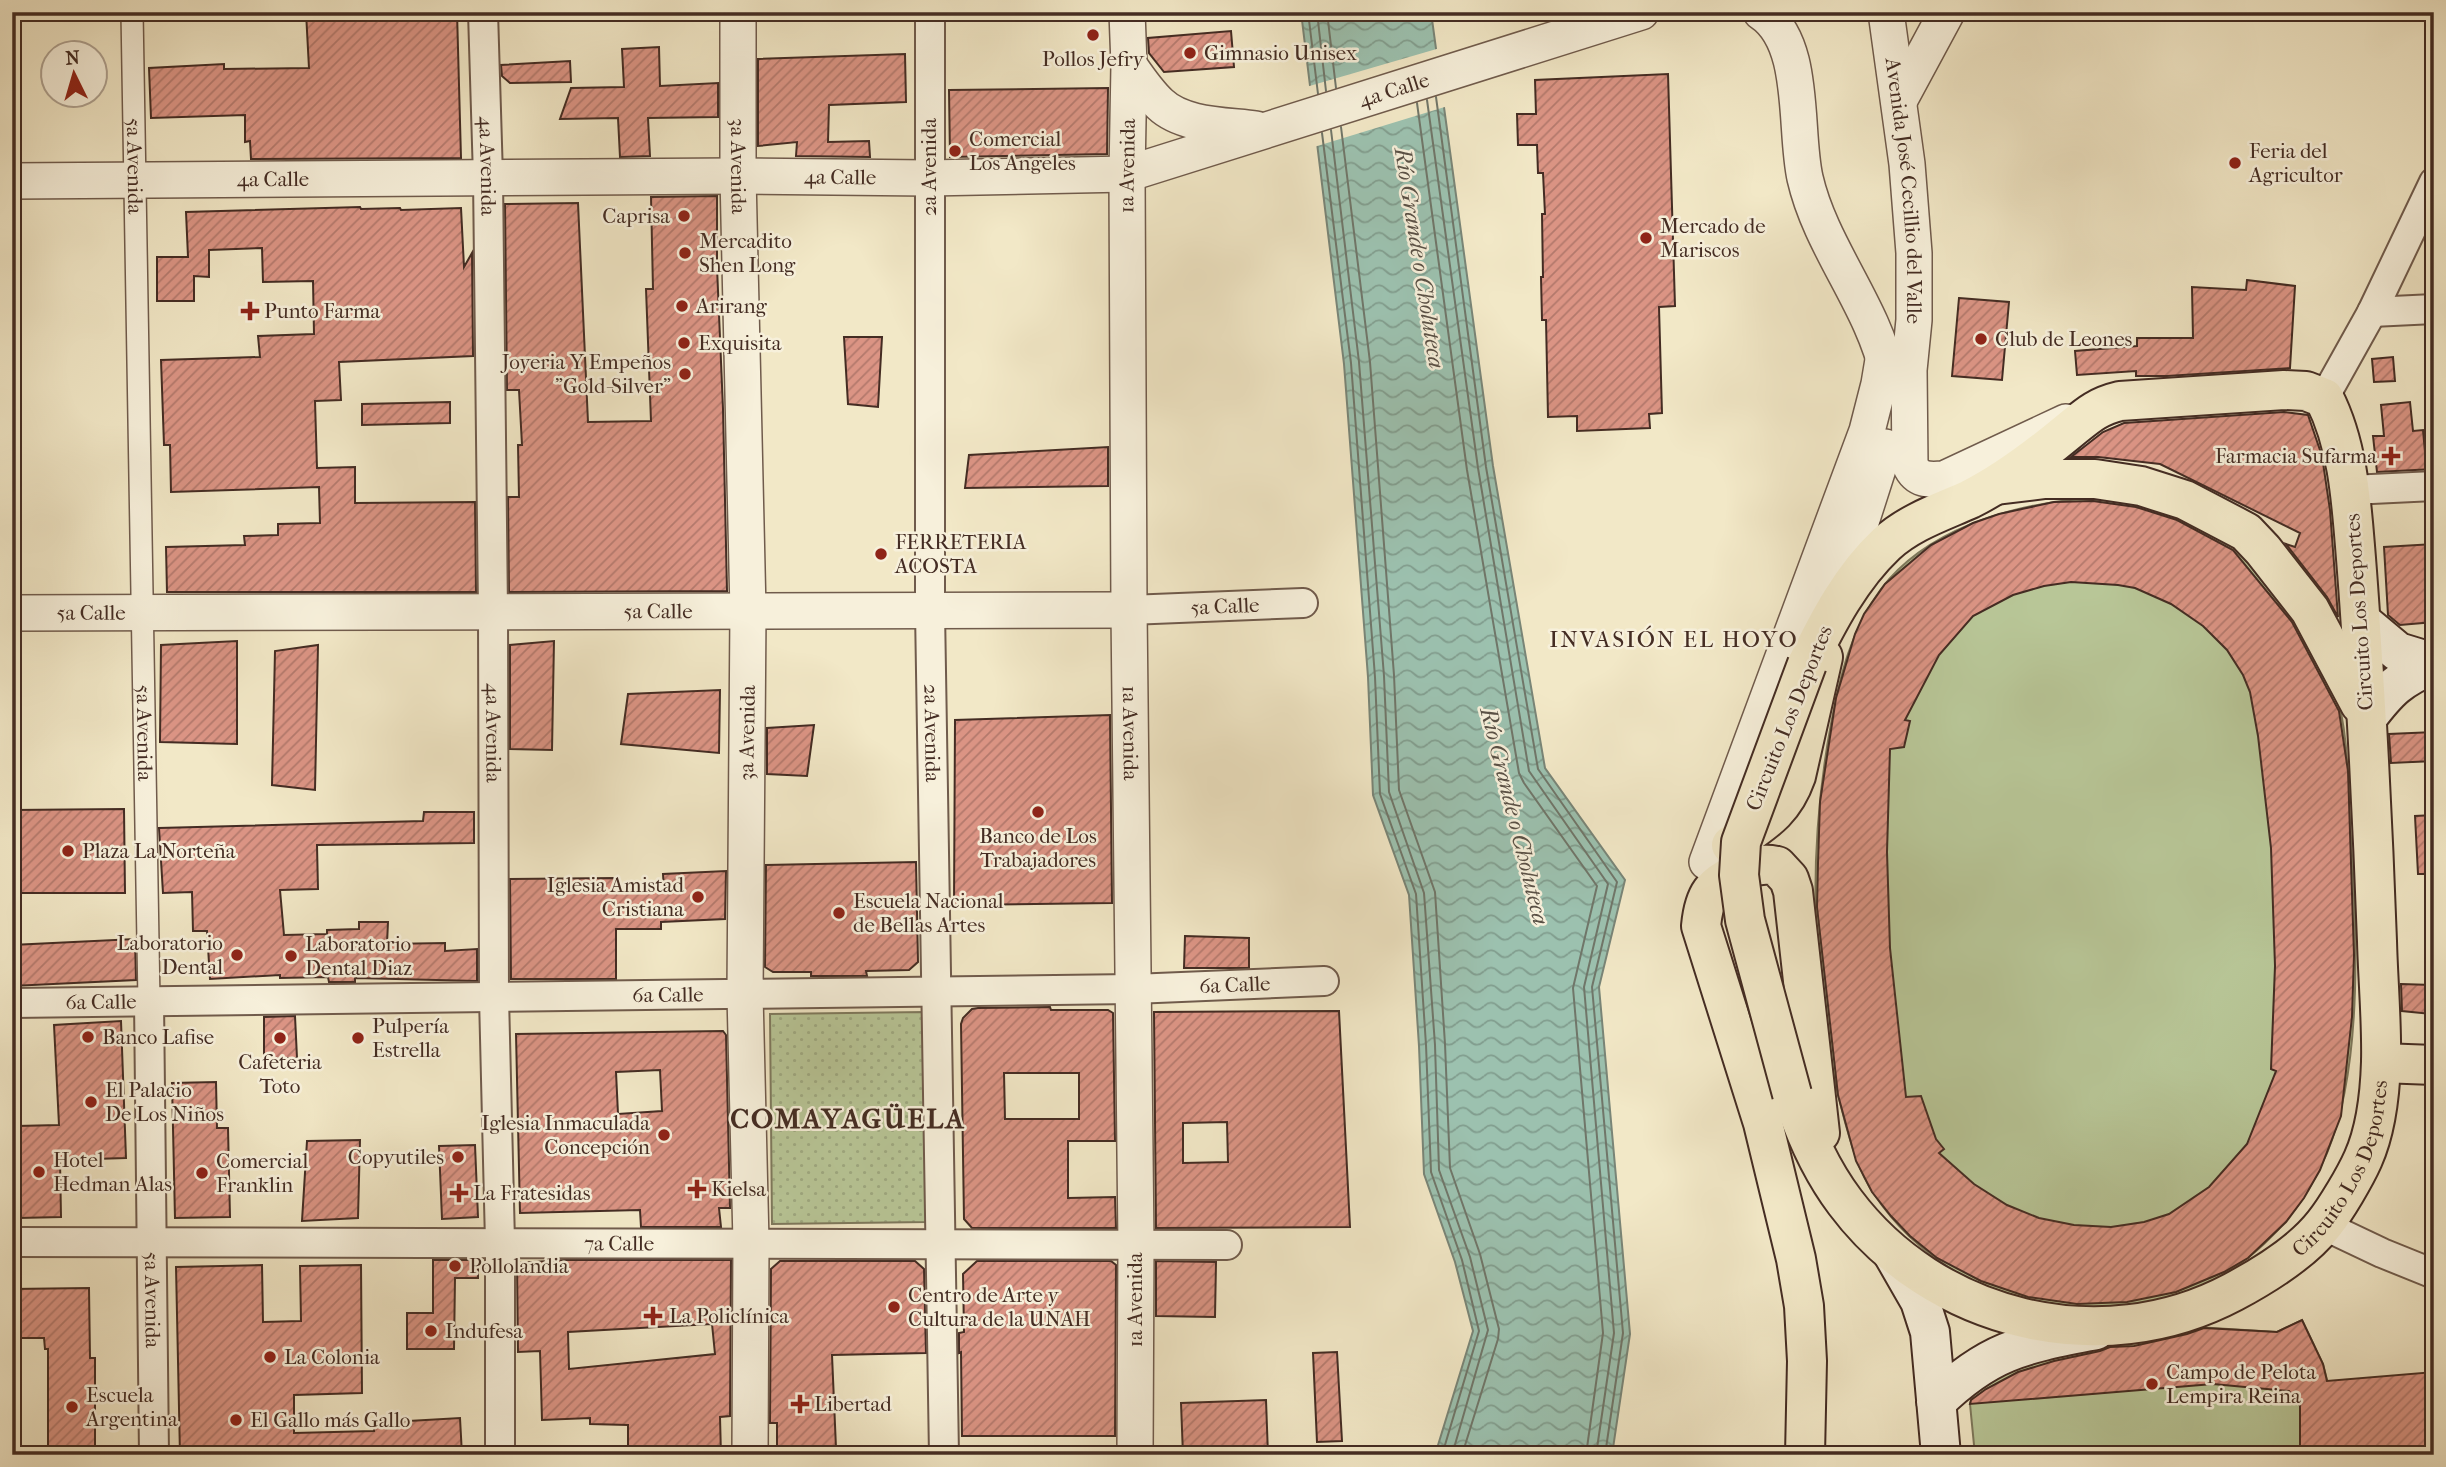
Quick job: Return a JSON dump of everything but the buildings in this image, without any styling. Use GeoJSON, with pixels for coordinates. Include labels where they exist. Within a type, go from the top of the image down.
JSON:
{"type":"FeatureCollection","features":[{"type":"Feature","properties":{"kind":"main road","name":"Circuito Los Deportes"},"geometry":{"type":"LineString","coordinates":[[2284,390],[2306,391],[2324,398],[2334,418],[2351,490],[2367,718],[2381,1063],[2377,1109],[2363,1158],[2323,1225],[2259,1278],[2213,1303],[2164,1319],[2112,1326],[2053,1325],[1996,1311],[1942,1287],[1893,1254],[1844,1201],[1825,1170],[1791,1094],[1745,920],[1739,859],[1748,820],[1807,664],[1832,614],[1869,561],[1907,528],[1995,485],[2065,434],[2091,411],[2104,405],[2120,401],[2284,390]]}},
{"type":"Feature","properties":{"kind":"main road"},"geometry":{"type":"LineString","coordinates":[[1995,485],[2045,479],[2095,478],[2141,486],[2185,500],[2246,532],[2310,610],[2367,718],[2390,689],[2411,674],[2434,664]]}},
{"type":"Feature","properties":{"kind":"main road"},"geometry":{"type":"LineString","coordinates":[[1788,1455],[1789,1360],[1786,1307],[1779,1259],[1746,1130],[1705,1000],[1679,936],[1678,918],[1681,901],[1695,873],[1772,815],[1782,806],[1790,792],[1796,776],[1832,614]]}},
{"type":"Feature","properties":{"kind":"main road"},"geometry":{"type":"LineString","coordinates":[[2361,621],[2398,652],[2434,664]]}},
{"type":"Feature","properties":{"kind":"main road"},"geometry":{"type":"LineString","coordinates":[[1805,1455],[1807,1361],[1804,1306],[1796,1259],[1763,1123],[1702,926],[1703,907],[1710,892],[1723,879],[1757,864],[1777,866],[1789,879],[1793,891],[1825,1170]]}},
{"type":"Feature","properties":{"kind":"main road"},"geometry":{"type":"LineString","coordinates":[[2381,1063],[2434,1065]]}},
{"type":"Feature","properties":{"kind":"main road"},"geometry":{"type":"LineString","coordinates":[[1893,1254],[1920,1301],[1930,1332],[1941,1455]]}},
{"type":"Feature","properties":{"kind":"main road"},"geometry":{"type":"LineString","coordinates":[[1936,1402],[1970,1371],[2009,1350],[2112,1326]]}},
{"type":"Feature","properties":{"kind":"street","name":"5a Avenida"},"geometry":{"type":"LineString","coordinates":[[132,12],[154,1455]]}},
{"type":"Feature","properties":{"kind":"street","name":"4a Avenida"},"geometry":{"type":"LineString","coordinates":[[484,12],[493,611],[494,997],[500,1242],[500,1455]]}},
{"type":"Feature","properties":{"kind":"street","name":"3a Avenida"},"geometry":{"type":"LineString","coordinates":[[738,12],[738,176],[748,611],[745,994],[751,1242],[750,1455]]}},
{"type":"Feature","properties":{"kind":"street","name":"2a Avenida"},"geometry":{"type":"LineString","coordinates":[[930,12],[930,611],[944,1455]]}},
{"type":"Feature","properties":{"kind":"street","name":"1a Avenida"},"geometry":{"type":"LineString","coordinates":[[1127,12],[1129,610],[1136,1243],[1135,1455]]}},
{"type":"Feature","properties":{"kind":"street","name":"4a Calle"},"geometry":{"type":"LineString","coordinates":[[12,181],[738,176],[928,178],[1127,174],[1641,12]]}},
{"type":"Feature","properties":{"kind":"street"},"geometry":{"type":"LineString","coordinates":[[1707,862],[1867,431],[1890,354],[1815,212],[1800,151],[1792,56],[1783,36],[1761,12]]}},
{"type":"Feature","properties":{"kind":"street"},"geometry":{"type":"LineString","coordinates":[[1899,101],[1947,12]]}},
{"type":"Feature","properties":{"kind":"street","name":"Avenida José Cecillio del Valle"},"geometry":{"type":"LineString","coordinates":[[1832,614],[1896,412],[1890,354],[1914,320],[1914,253],[1908,164],[1888,25]]}},
{"type":"Feature","properties":{"kind":"street"},"geometry":{"type":"LineString","coordinates":[[1129,65],[1161,106],[1170,112],[1192,120],[1274,127]]}},
{"type":"Feature","properties":{"kind":"street"},"geometry":{"type":"LineString","coordinates":[[2324,398],[2372,312],[2434,182]]}},
{"type":"Feature","properties":{"kind":"street"},"geometry":{"type":"LineString","coordinates":[[2372,312],[2434,309]]}},
{"type":"Feature","properties":{"kind":"street","name":"Avenida José Cecillio del Valle"},"geometry":{"type":"LineString","coordinates":[[1890,354],[1908,455],[1914,474],[1924,480],[1953,476],[2091,411]]}},
{"type":"Feature","properties":{"kind":"street"},"geometry":{"type":"LineString","coordinates":[[2351,490],[2434,486]]}},
{"type":"Feature","properties":{"kind":"street","name":"5a Calle"},"geometry":{"type":"LineString","coordinates":[[12,613],[1129,610],[1303,603]]}},
{"type":"Feature","properties":{"kind":"street","name":"6a Calle"},"geometry":{"type":"LineString","coordinates":[[12,1003],[1133,989],[1324,981]]}},
{"type":"Feature","properties":{"kind":"street"},"geometry":{"type":"LineString","coordinates":[[2323,1225],[2434,1274]]}},
{"type":"Feature","properties":{"kind":"street","name":"7a Calle"},"geometry":{"type":"LineString","coordinates":[[12,1242],[941,1242],[1227,1245]]}},
{"type":"Feature","properties":{"kind":"shaded area"},"geometry":{"type":"Polygon","coordinates":[[[2078,499],[2127,501],[2165,509],[2257,554],[2333,684],[2343,721],[2348,772],[2355,945],[2353,1034],[2339,1116],[2327,1153],[2315,1178],[2284,1224],[2243,1261],[2196,1289],[2148,1305],[2132,1307],[2064,1308],[2004,1295],[1954,1271],[1910,1237],[1874,1194],[1853,1150],[1833,1074],[1819,974],[1816,873],[1823,773],[1838,688],[1862,620],[1881,589],[1900,568],[1945,536],[1997,515],[2051,502],[2078,499]]]}},
{"type":"Feature","properties":{"kind":"shaded area"},"geometry":{"type":"Polygon","coordinates":[[[924,1012],[927,1222],[772,1224],[770,1014],[924,1012]]]}},
{"type":"Feature","properties":{"kind":"shaded area","name":"Campo de Pelota Lempira Reina"},"geometry":{"type":"Polygon","coordinates":[[[2302,1320],[2323,1364],[2330,1392],[2331,1455],[1975,1455],[1970,1404],[1978,1376],[2000,1360],[2196,1327],[2277,1332],[2302,1320]]]}},
{"type":"Feature","properties":{"kind":"water","name":"Río Grande o Choluteca"},"geometry":{"type":"Polygon","coordinates":[[[1301,12],[1431,12],[1493,466],[1545,768],[1625,880],[1599,987],[1630,1334],[1612,1455],[1435,1455],[1473,1331],[1455,1262],[1424,1174],[1409,895],[1373,795],[1368,677],[1344,364],[1301,12]]]}},
{"type":"Feature","properties":{"kind":"pier"},"geometry":{"type":"Polygon","coordinates":[[[1440,48],[1448,106],[1314,147],[1306,87],[1440,48]]]}},
{"type":"Feature","properties":{"kind":"place","name":"Pollos Jefry"},"geometry":{"type":"Point","coordinates":[1093,35]}},
{"type":"Feature","properties":{"kind":"place","name":"Gimnasio Unisex"},"geometry":{"type":"Point","coordinates":[1190,53]}},
{"type":"Feature","properties":{"kind":"place","name":"Comercial Los Angeles"},"geometry":{"type":"Point","coordinates":[955,151]}},
{"type":"Feature","properties":{"kind":"place","name":"Feria del Agricultor"},"geometry":{"type":"Point","coordinates":[2235,163]}},
{"type":"Feature","properties":{"kind":"place","name":"Caprisa"},"geometry":{"type":"Point","coordinates":[684,216]}},
{"type":"Feature","properties":{"kind":"place","name":"Mercado de Mariscos"},"geometry":{"type":"Point","coordinates":[1646,238]}},
{"type":"Feature","properties":{"kind":"place","name":"Mercadito Shen Long"},"geometry":{"type":"Point","coordinates":[685,253]}},
{"type":"Feature","properties":{"kind":"place","name":"Arirang"},"geometry":{"type":"Point","coordinates":[682,306]}},
{"type":"Feature","properties":{"kind":"place","name":"Punto Farma"},"geometry":{"type":"Point","coordinates":[250,311]}},
{"type":"Feature","properties":{"kind":"place","name":"Club de Leones"},"geometry":{"type":"Point","coordinates":[1981,339]}},
{"type":"Feature","properties":{"kind":"place","name":"Exquisita"},"geometry":{"type":"Point","coordinates":[684,343]}},
{"type":"Feature","properties":{"kind":"place","name":"Joyeria Y Empeños \"Gold-Silver\""},"geometry":{"type":"Point","coordinates":[685,374]}},
{"type":"Feature","properties":{"kind":"place","name":"Farmacia Sufarma"},"geometry":{"type":"Point","coordinates":[2391,456]}},
{"type":"Feature","properties":{"kind":"place","name":"FERRETERIA ACOSTA"},"geometry":{"type":"Point","coordinates":[881,554]}},
{"type":"Feature","properties":{"kind":"place","name":"Banco de Los Trabajadores"},"geometry":{"type":"Point","coordinates":[1038,812]}},
{"type":"Feature","properties":{"kind":"place","name":"Plaza La Norteña"},"geometry":{"type":"Point","coordinates":[68,851]}},
{"type":"Feature","properties":{"kind":"place","name":"Iglesia Amistad Cristiana"},"geometry":{"type":"Point","coordinates":[698,897]}},
{"type":"Feature","properties":{"kind":"place","name":"Escuela Nacional de Bellas Artes"},"geometry":{"type":"Point","coordinates":[839,913]}},
{"type":"Feature","properties":{"kind":"place","name":"Laboratorio Dental"},"geometry":{"type":"Point","coordinates":[237,955]}},
{"type":"Feature","properties":{"kind":"place","name":"Laboratorio Dental Diaz"},"geometry":{"type":"Point","coordinates":[291,956]}},
{"type":"Feature","properties":{"kind":"place","name":"Banco Lafise"},"geometry":{"type":"Point","coordinates":[88,1037]}},
{"type":"Feature","properties":{"kind":"place","name":"Cafeteria Toto"},"geometry":{"type":"Point","coordinates":[280,1038]}},
{"type":"Feature","properties":{"kind":"place","name":"Pulpería Estrella"},"geometry":{"type":"Point","coordinates":[358,1038]}},
{"type":"Feature","properties":{"kind":"place","name":"El Palacio De Los Niños"},"geometry":{"type":"Point","coordinates":[91,1102]}},
{"type":"Feature","properties":{"kind":"place","name":"Iglesia Inmaculada Concepción"},"geometry":{"type":"Point","coordinates":[664,1135]}},
{"type":"Feature","properties":{"kind":"place","name":"Copyutiles"},"geometry":{"type":"Point","coordinates":[458,1157]}},
{"type":"Feature","properties":{"kind":"place","name":"Hotel Hedman Alas"},"geometry":{"type":"Point","coordinates":[39,1172]}},
{"type":"Feature","properties":{"kind":"place","name":"Comercial Franklin"},"geometry":{"type":"Point","coordinates":[202,1173]}},
{"type":"Feature","properties":{"kind":"place","name":"Kielsa"},"geometry":{"type":"Point","coordinates":[697,1189]}},
{"type":"Feature","properties":{"kind":"place","name":"La Fratesidas"},"geometry":{"type":"Point","coordinates":[459,1193]}},
{"type":"Feature","properties":{"kind":"place","name":"Pollolandia"},"geometry":{"type":"Point","coordinates":[455,1266]}},
{"type":"Feature","properties":{"kind":"place","name":"Centro de Arte y Cultura de la UNAH"},"geometry":{"type":"Point","coordinates":[894,1307]}},
{"type":"Feature","properties":{"kind":"place","name":"La Policlínica"},"geometry":{"type":"Point","coordinates":[653,1316]}},
{"type":"Feature","properties":{"kind":"place","name":"Indufesa"},"geometry":{"type":"Point","coordinates":[431,1331]}},
{"type":"Feature","properties":{"kind":"place","name":"La Colonia"},"geometry":{"type":"Point","coordinates":[270,1357]}},
{"type":"Feature","properties":{"kind":"place","name":"Campo de Pelota Lempira Reina"},"geometry":{"type":"Point","coordinates":[2152,1384]}},
{"type":"Feature","properties":{"kind":"place","name":"Libertad"},"geometry":{"type":"Point","coordinates":[800,1404]}},
{"type":"Feature","properties":{"kind":"place","name":"Escuela Argentina"},"geometry":{"type":"Point","coordinates":[72,1407]}},
{"type":"Feature","properties":{"kind":"place","name":"El Gallo más Gallo"},"geometry":{"type":"Point","coordinates":[236,1420]}},
{"type":"Feature","properties":{"kind":"district","name":"INVASIÓN EL HOYO"},"geometry":{"type":"Point","coordinates":[1674,639]}},
{"type":"Feature","properties":{"kind":"district","name":"COMAYAGÜELA"},"geometry":{"type":"Point","coordinates":[848,1118]}}]}
